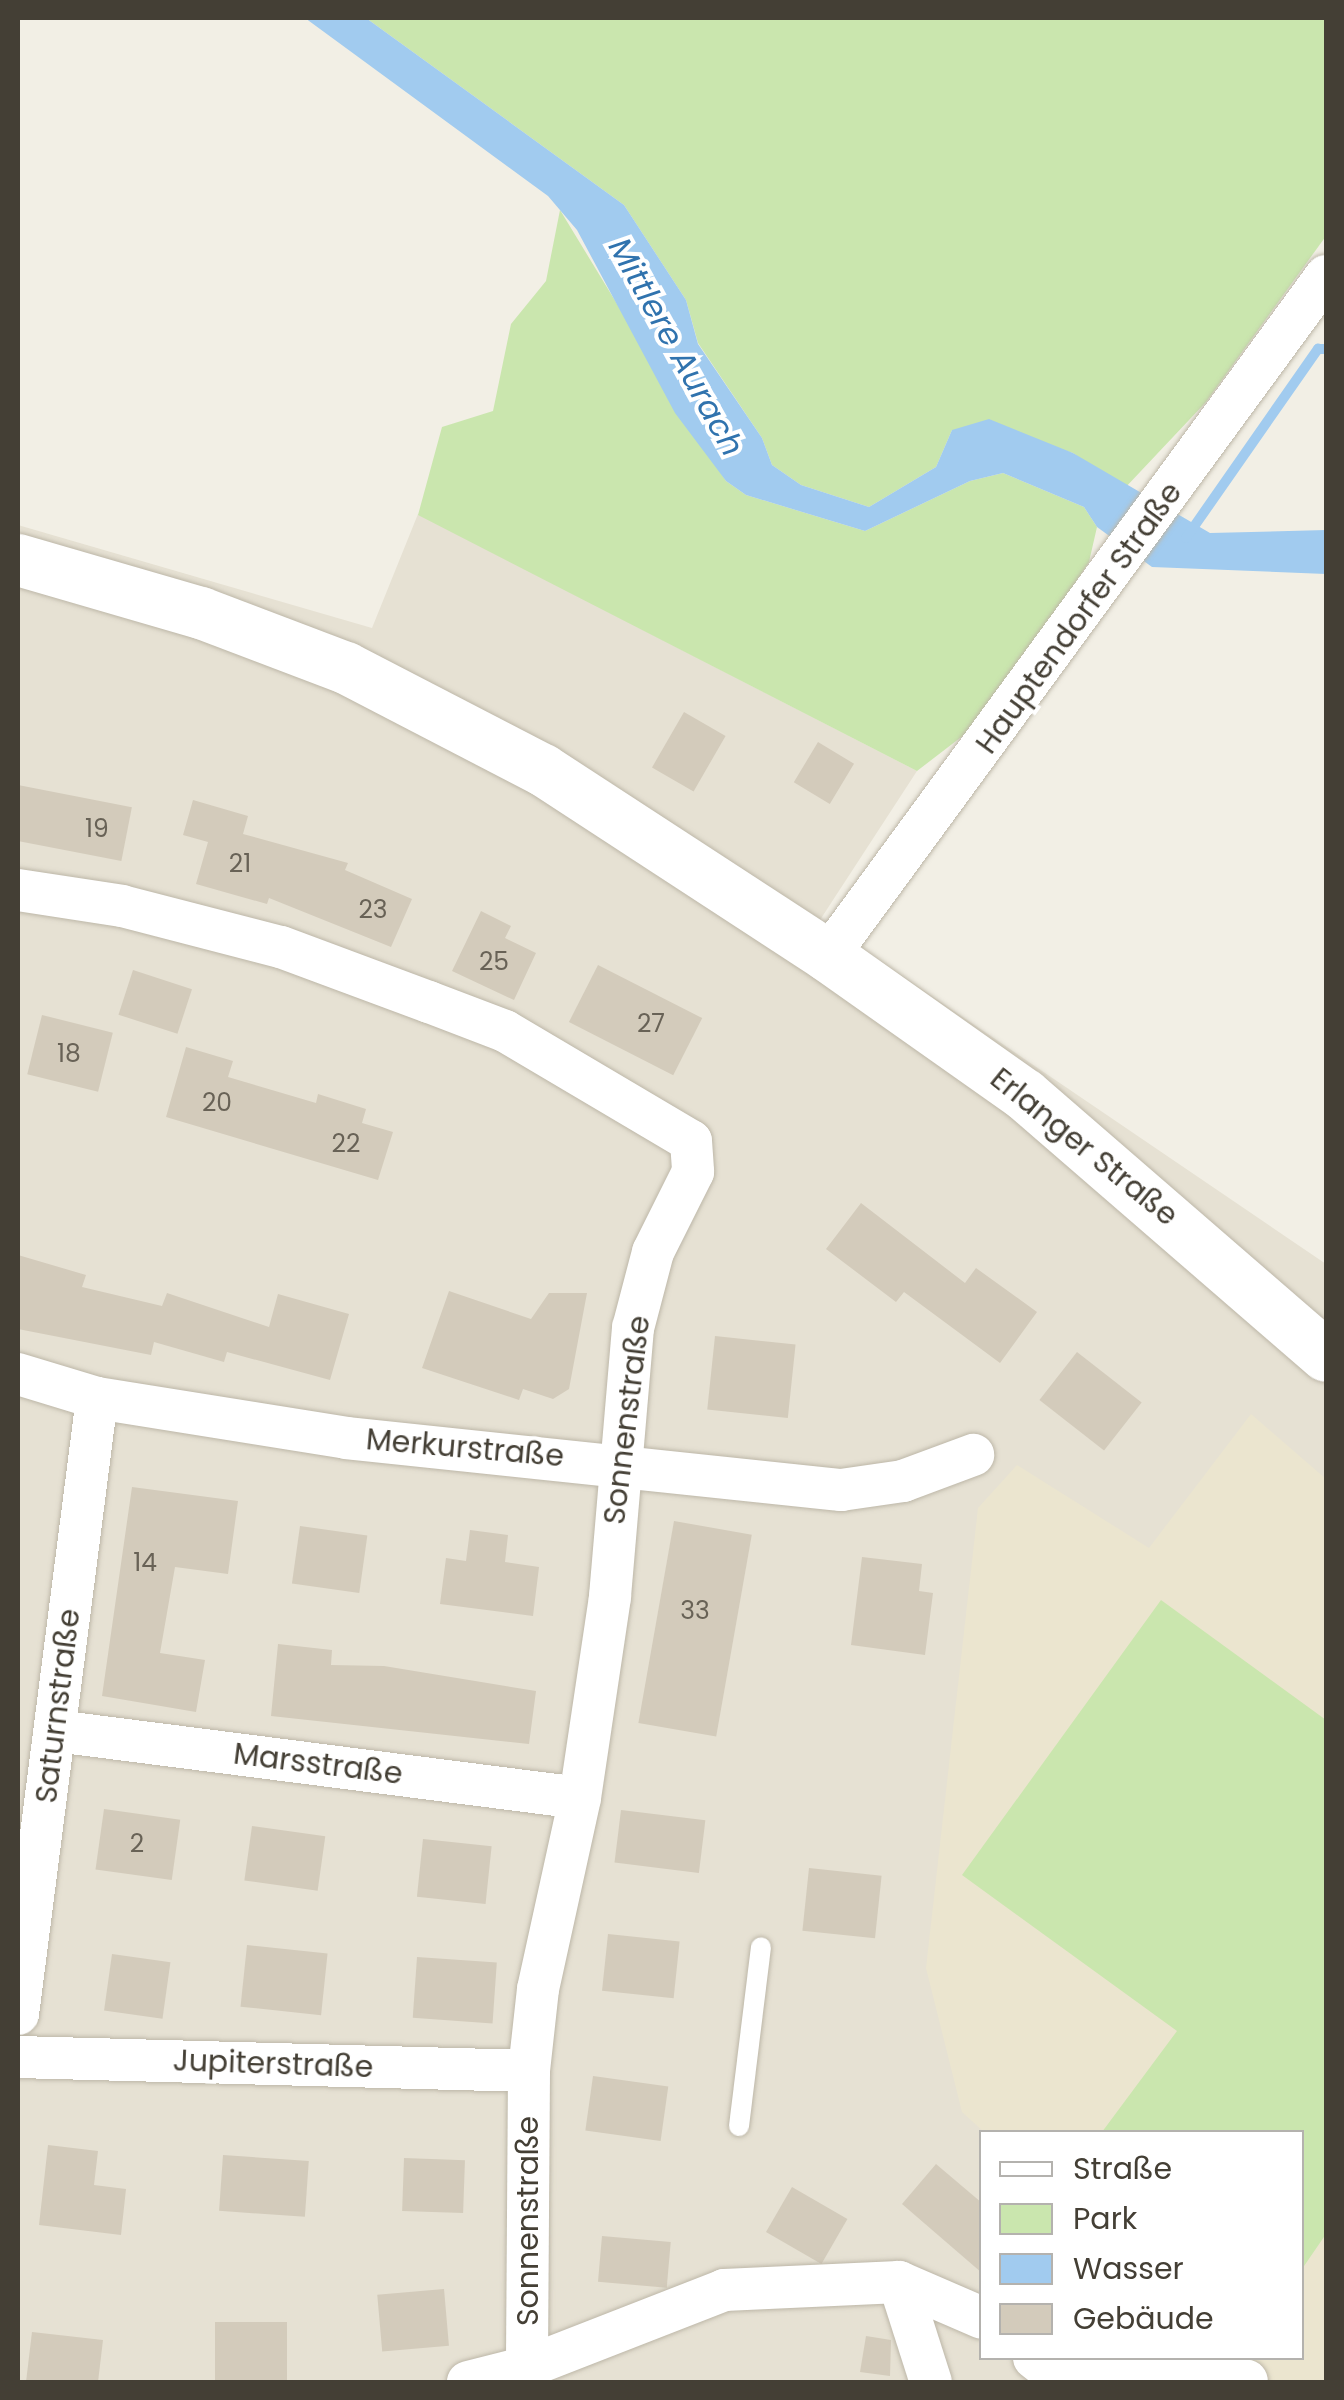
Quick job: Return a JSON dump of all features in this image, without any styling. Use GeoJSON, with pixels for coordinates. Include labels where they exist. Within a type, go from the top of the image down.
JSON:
{"type":"FeatureCollection","features":[{"type":"Feature","properties":{"kind":"street","name":"Hauptendorfer Straße"},"geometry":{"type":"LineString","coordinates":[[828,956],[1326,276]]}},
{"type":"Feature","properties":{"kind":"street","name":"Erlanger Straße"},"geometry":{"type":"LineString","coordinates":[[18,560],[201,612],[438,713],[543,770],[828,956],[1025,1095],[1326,1356]]}},
{"type":"Feature","properties":{"kind":"street","name":"Sonnenstraße"},"geometry":{"type":"LineString","coordinates":[[18,890],[122,906],[282,948],[430,1002],[505,1031],[692,1141],[693,1172],[654,1252],[633,1328],[617,1462],[610,1597],[580,1798],[538,1989],[529,2071],[527,2367],[468,2382]]}},
{"type":"Feature","properties":{"kind":"street","name":"Merkurstraße"},"geometry":{"type":"LineString","coordinates":[[18,1374],[97,1398],[346,1438],[617,1462],[841,1490],[904,1481],[973,1455]]}},
{"type":"Feature","properties":{"kind":"street","name":"Saturnstraße"},"geometry":{"type":"LineString","coordinates":[[18,2014],[97,1398]]}},
{"type":"Feature","properties":{"kind":"street","name":"Marsstraße"},"geometry":{"type":"LineString","coordinates":[[56,1731],[580,1798]]}},
{"type":"Feature","properties":{"kind":"street","name":"Jupiterstraße"},"geometry":{"type":"LineString","coordinates":[[18,2057],[529,2071]]}},
{"type":"Feature","properties":{"kind":"street"},"geometry":{"type":"LineString","coordinates":[[899,2282],[931,2382]]}},
{"type":"Feature","properties":{"kind":"street"},"geometry":{"type":"LineString","coordinates":[[527,2367],[724,2290],[899,2282],[979,2317]]}},
{"type":"Feature","properties":{"kind":"street"},"geometry":{"type":"LineString","coordinates":[[1042,2371],[1248,2381]]}},
{"type":"Feature","properties":{"kind":"lane"},"geometry":{"type":"LineString","coordinates":[[739,2126],[760,1947]]}},
{"type":"Feature","properties":{"kind":"shaded area"},"geometry":{"type":"Polygon","coordinates":[[[418,514],[917,771],[820,920],[1326,1264],[1326,2382],[18,2382],[18,525],[372,628],[418,514]]]}},
{"type":"Feature","properties":{"kind":"shaded area"},"geometry":{"type":"Polygon","coordinates":[[[1251,1414],[1326,1479],[1326,2382],[1273,2382],[1237,2360],[1304,2360],[1304,2130],[982,2130],[962,2112],[926,1968],[978,1508],[1017,1465],[1149,1548],[1251,1414]]]}},
{"type":"Feature","properties":{"kind":"green space"},"geometry":{"type":"Polygon","coordinates":[[[366,18],[1326,18],[1326,236],[1206,402],[1124,489],[1073,453],[1031,440],[952,430],[936,467],[869,507],[801,485],[772,465],[762,438],[698,343],[686,300],[624,205],[366,18]]]}},
{"type":"Feature","properties":{"kind":"green space"},"geometry":{"type":"Polygon","coordinates":[[[560,210],[707,452],[726,481],[746,495],[865,531],[970,481],[1003,473],[1084,507],[1097,527],[1089,562],[986,718],[917,771],[418,515],[442,427],[493,411],[511,324],[546,281],[560,210]]]}},
{"type":"Feature","properties":{"kind":"green space"},"geometry":{"type":"Polygon","coordinates":[[[1161,1600],[1326,1720],[1326,2234],[1304,2266],[1304,2130],[1103,2130],[1177,2031],[962,1875],[1161,1600]]]}},
{"type":"Feature","properties":{"kind":"water","name":"Mittlere Aurach"},"geometry":{"type":"Polygon","coordinates":[[[305,18],[366,18],[624,205],[686,300],[698,344],[762,438],[772,465],[801,485],[869,507],[936,467],[952,430],[989,419],[1073,453],[1210,533],[1326,530],[1326,574],[1152,567],[1097,527],[1084,507],[1003,473],[970,481],[865,531],[746,495],[726,481],[675,413],[577,230],[548,196],[305,18]]]}},
{"type":"Feature","properties":{"kind":"building"},"geometry":{"type":"Polygon","coordinates":[[[684,712],[726,736],[694,791],[652,767],[684,712]]]}},
{"type":"Feature","properties":{"kind":"building"},"geometry":{"type":"Polygon","coordinates":[[[818,742],[854,764],[830,804],[794,782],[818,742]]]}},
{"type":"Feature","properties":{"kind":"building"},"geometry":{"type":"Polygon","coordinates":[[[18,785],[132,807],[121,861],[18,841],[18,785]]]}},
{"type":"Feature","properties":{"kind":"building"},"geometry":{"type":"Polygon","coordinates":[[[193,800],[248,816],[243,834],[348,863],[345,870],[412,899],[391,947],[269,898],[267,904],[196,884],[208,842],[183,835],[193,800]]]}},
{"type":"Feature","properties":{"kind":"building"},"geometry":{"type":"Polygon","coordinates":[[[481,911],[511,926],[505,938],[536,953],[514,1000],[452,971],[481,911]]]}},
{"type":"Feature","properties":{"kind":"building"},"geometry":{"type":"Polygon","coordinates":[[[598,965],[702,1018],[673,1075],[569,1022],[598,965]]]}},
{"type":"Feature","properties":{"kind":"building"},"geometry":{"type":"Polygon","coordinates":[[[133,970],[192,989],[177,1034],[118,1015],[133,970]]]}},
{"type":"Feature","properties":{"kind":"building"},"geometry":{"type":"Polygon","coordinates":[[[42,1015],[113,1033],[98,1092],[27,1074],[42,1015]]]}},
{"type":"Feature","properties":{"kind":"building"},"geometry":{"type":"Polygon","coordinates":[[[186,1047],[233,1061],[228,1077],[316,1103],[318,1094],[366,1109],[362,1123],[393,1132],[378,1180],[166,1117],[186,1047]]]}},
{"type":"Feature","properties":{"kind":"building"},"geometry":{"type":"Polygon","coordinates":[[[861,1203],[965,1283],[976,1268],[1037,1312],[1000,1363],[904,1292],[896,1302],[826,1249],[861,1203]]]}},
{"type":"Feature","properties":{"kind":"building"},"geometry":{"type":"Polygon","coordinates":[[[18,1255],[86,1275],[82,1287],[162,1306],[167,1293],[269,1327],[278,1294],[349,1314],[330,1380],[227,1352],[224,1362],[154,1342],[151,1355],[18,1329],[18,1255]]]}},
{"type":"Feature","properties":{"kind":"building"},"geometry":{"type":"Polygon","coordinates":[[[449,1291],[531,1319],[549,1293],[587,1293],[569,1389],[553,1399],[523,1389],[519,1400],[422,1368],[449,1291]]]}},
{"type":"Feature","properties":{"kind":"building"},"geometry":{"type":"Polygon","coordinates":[[[715,1336],[796,1344],[788,1418],[707,1410],[715,1336]]]}},
{"type":"Feature","properties":{"kind":"building"},"geometry":{"type":"Polygon","coordinates":[[[1077,1352],[1142,1402],[1104,1451],[1039,1400],[1077,1352]]]}},
{"type":"Feature","properties":{"kind":"building"},"geometry":{"type":"Polygon","coordinates":[[[132,1487],[238,1501],[228,1574],[175,1567],[160,1653],[205,1660],[196,1712],[102,1696],[132,1487]]]}},
{"type":"Feature","properties":{"kind":"building"},"geometry":{"type":"Polygon","coordinates":[[[674,1521],[752,1535],[716,1737],[638,1723],[674,1521]]]}},
{"type":"Feature","properties":{"kind":"building"},"geometry":{"type":"Polygon","coordinates":[[[300,1526],[367,1535],[359,1593],[292,1583],[300,1526]]]}},
{"type":"Feature","properties":{"kind":"building"},"geometry":{"type":"Polygon","coordinates":[[[470,1530],[508,1535],[505,1562],[539,1567],[533,1616],[440,1604],[446,1558],[466,1561],[470,1530]]]}},
{"type":"Feature","properties":{"kind":"building"},"geometry":{"type":"Polygon","coordinates":[[[862,1557],[922,1564],[919,1591],[933,1593],[925,1655],[851,1645],[862,1557]]]}},
{"type":"Feature","properties":{"kind":"building"},"geometry":{"type":"Polygon","coordinates":[[[278,1644],[332,1650],[331,1665],[384,1666],[536,1691],[529,1744],[271,1716],[278,1644]]]}},
{"type":"Feature","properties":{"kind":"building"},"geometry":{"type":"Polygon","coordinates":[[[104,1809],[180,1820],[172,1880],[96,1869],[104,1809]]]}},
{"type":"Feature","properties":{"kind":"building"},"geometry":{"type":"Polygon","coordinates":[[[621,1810],[705,1820],[699,1873],[615,1863],[621,1810]]]}},
{"type":"Feature","properties":{"kind":"building"},"geometry":{"type":"Polygon","coordinates":[[[252,1826],[325,1836],[318,1891],[244,1880],[252,1826]]]}},
{"type":"Feature","properties":{"kind":"building"},"geometry":{"type":"Polygon","coordinates":[[[423,1839],[492,1846],[486,1904],[417,1897],[423,1839]]]}},
{"type":"Feature","properties":{"kind":"building"},"geometry":{"type":"Polygon","coordinates":[[[809,1868],[882,1876],[875,1938],[802,1931],[809,1868]]]}},
{"type":"Feature","properties":{"kind":"building"},"geometry":{"type":"Polygon","coordinates":[[[608,1934],[680,1942],[674,1998],[602,1991],[608,1934]]]}},
{"type":"Feature","properties":{"kind":"building"},"geometry":{"type":"Polygon","coordinates":[[[247,1945],[328,1953],[321,2015],[241,2007],[247,1945]]]}},
{"type":"Feature","properties":{"kind":"building"},"geometry":{"type":"Polygon","coordinates":[[[112,1954],[170,1962],[162,2019],[104,2010],[112,1954]]]}},
{"type":"Feature","properties":{"kind":"building"},"geometry":{"type":"Polygon","coordinates":[[[417,1957],[497,1963],[493,2023],[413,2018],[417,1957]]]}},
{"type":"Feature","properties":{"kind":"building"},"geometry":{"type":"Polygon","coordinates":[[[593,2076],[668,2087],[661,2141],[585,2130],[593,2076]]]}},
{"type":"Feature","properties":{"kind":"building"},"geometry":{"type":"Polygon","coordinates":[[[48,2145],[98,2151],[94,2185],[126,2189],[121,2235],[39,2225],[48,2145]]]}},
{"type":"Feature","properties":{"kind":"building"},"geometry":{"type":"Polygon","coordinates":[[[223,2155],[309,2161],[305,2217],[219,2211],[223,2155]]]}},
{"type":"Feature","properties":{"kind":"building"},"geometry":{"type":"Polygon","coordinates":[[[404,2158],[465,2160],[463,2213],[402,2211],[404,2158]]]}},
{"type":"Feature","properties":{"kind":"building"},"geometry":{"type":"Polygon","coordinates":[[[936,2164],[979,2200],[979,2270],[902,2204],[936,2164]]]}},
{"type":"Feature","properties":{"kind":"building"},"geometry":{"type":"Polygon","coordinates":[[[792,2187],[847,2219],[821,2264],[766,2232],[792,2187]]]}},
{"type":"Feature","properties":{"kind":"building"},"geometry":{"type":"Polygon","coordinates":[[[602,2236],[671,2242],[667,2288],[598,2282],[602,2236]]]}},
{"type":"Feature","properties":{"kind":"building"},"geometry":{"type":"Polygon","coordinates":[[[444,2289],[449,2346],[382,2352],[377,2295],[444,2289]]]}},
{"type":"Feature","properties":{"kind":"building"},"geometry":{"type":"Polygon","coordinates":[[[215,2322],[287,2322],[287,2382],[215,2382],[215,2322]]]}},
{"type":"Feature","properties":{"kind":"building"},"geometry":{"type":"Polygon","coordinates":[[[32,2332],[103,2340],[98,2382],[26,2382],[32,2332]]]}},
{"type":"Feature","properties":{"kind":"building"},"geometry":{"type":"Polygon","coordinates":[[[866,2336],[891,2340],[890,2376],[860,2372],[866,2336]]]}},
{"type":"Feature","properties":{"kind":"waterway"},"geometry":{"type":"LineString","coordinates":[[1186,538],[1318,349],[1326,349]]}}]}
